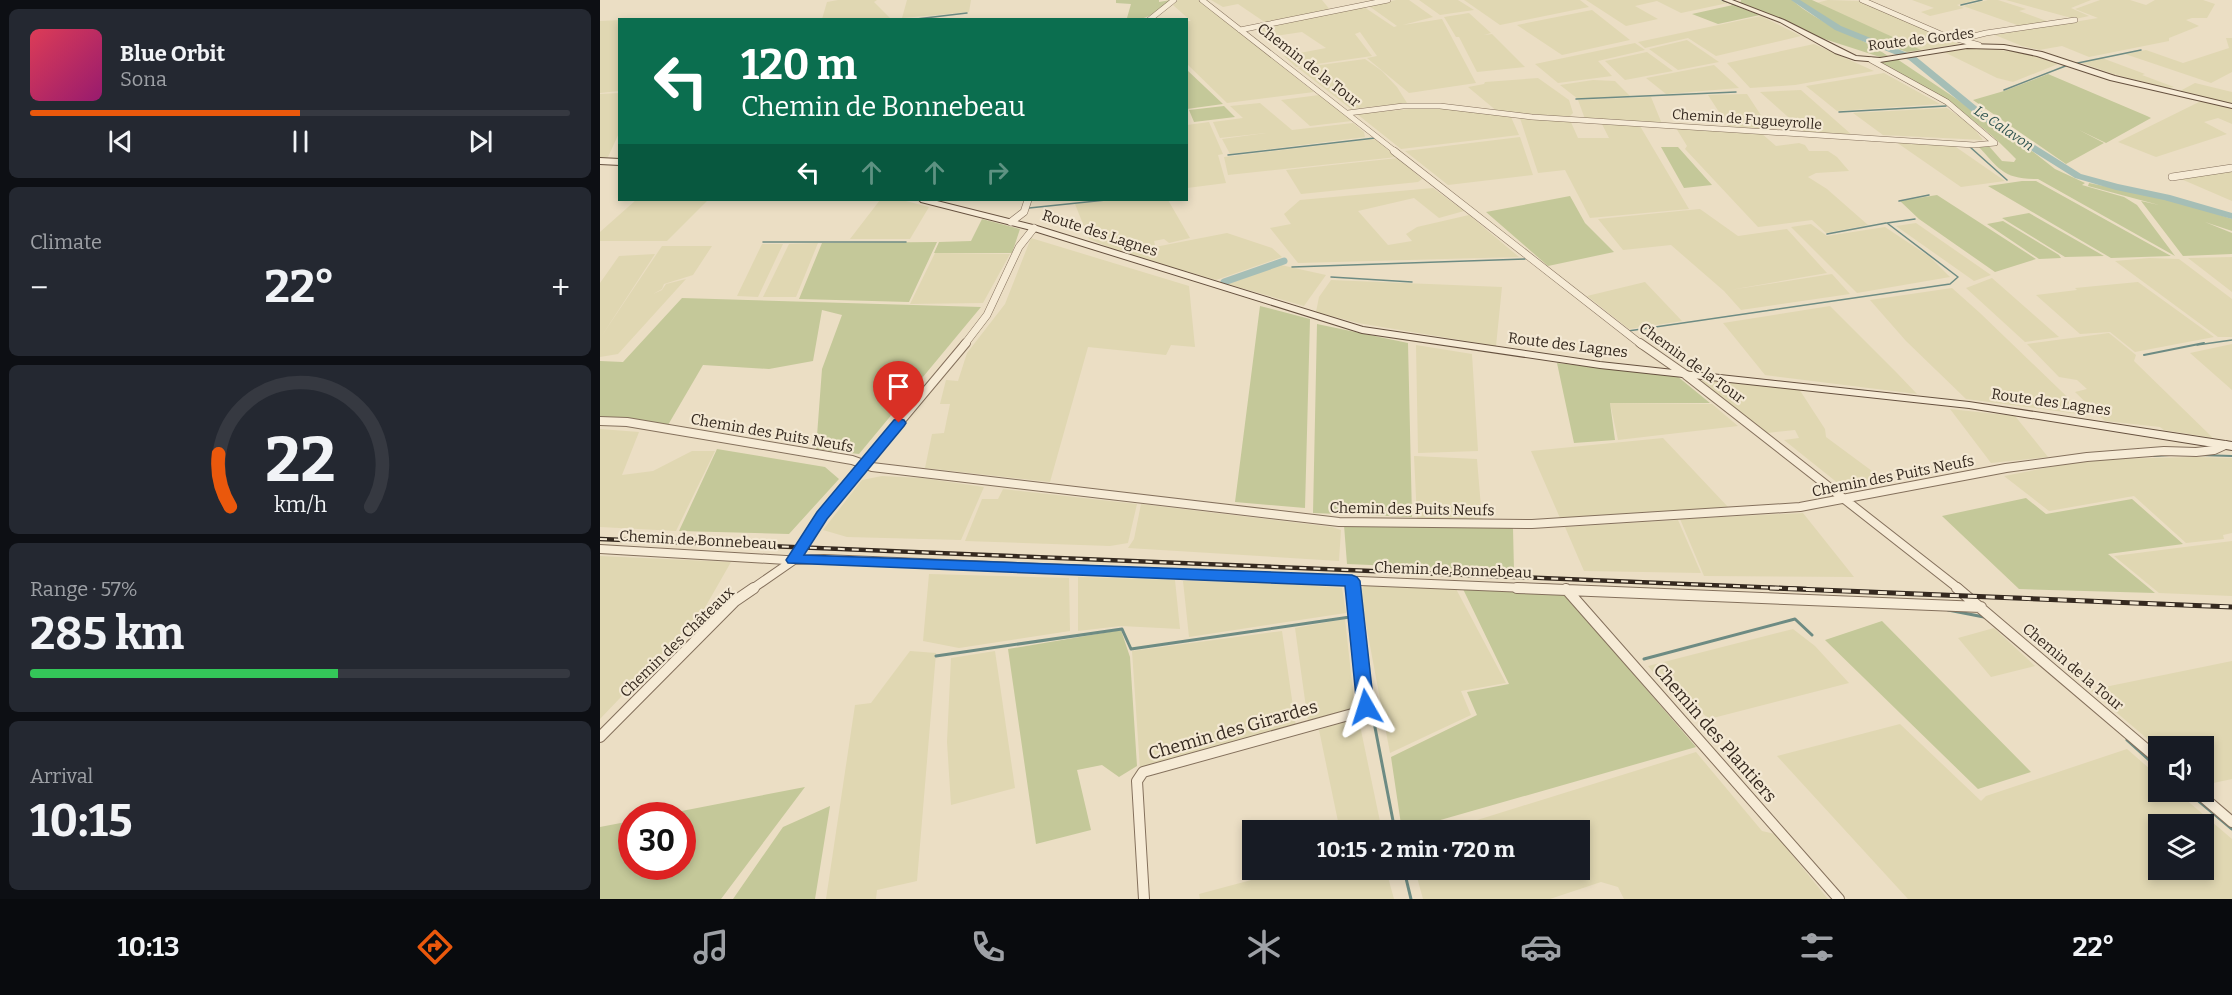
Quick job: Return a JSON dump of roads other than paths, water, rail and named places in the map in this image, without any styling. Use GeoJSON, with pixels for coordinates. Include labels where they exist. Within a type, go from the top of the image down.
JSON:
{"type":"FeatureCollection","features":[{"type":"Feature","properties":{"kind":"street"},"geometry":{"type":"LineString","coordinates":[[1152,18],[1174,0]]}},
{"type":"Feature","properties":{"kind":"street","name":"Chemin de la Tour"},"geometry":{"type":"LineString","coordinates":[[1202,0],[1620,329],[1684,373],[1846,500],[1980,607],[2148,750]]}},
{"type":"Feature","properties":{"kind":"street"},"geometry":{"type":"LineString","coordinates":[[1240,30],[1388,0]]}},
{"type":"Feature","properties":{"kind":"street","name":"Route de Gordes"},"geometry":{"type":"LineString","coordinates":[[1726,0],[1782,21],[1843,54],[1871,60],[1979,45],[2023,50],[2113,78],[2232,106]]}},
{"type":"Feature","properties":{"kind":"street"},"geometry":{"type":"LineString","coordinates":[[1862,0],[1943,35],[1979,45]]}},
{"type":"Feature","properties":{"kind":"street"},"geometry":{"type":"LineString","coordinates":[[1961,39],[1986,33],[2075,20]]}},
{"type":"Feature","properties":{"kind":"street","name":"Chemin de Fugueyrolle"},"geometry":{"type":"LineString","coordinates":[[1348,113],[1403,106],[1434,105],[1532,117],[1835,137],[1995,143],[1947,102],[1871,60]]}},
{"type":"Feature","properties":{"kind":"street"},"geometry":{"type":"LineString","coordinates":[[600,161],[618,162]]}},
{"type":"Feature","properties":{"kind":"street"},"geometry":{"type":"LineString","coordinates":[[2172,177],[2232,168]]}},
{"type":"Feature","properties":{"kind":"street","name":"Route des Lagnes"},"geometry":{"type":"LineString","coordinates":[[928,201],[1034,228],[1362,330],[1568,361],[1969,405],[2229,446]]}},
{"type":"Feature","properties":{"kind":"street"},"geometry":{"type":"LineString","coordinates":[[1011,222],[1024,212],[1028,201]]}},
{"type":"Feature","properties":{"kind":"street","name":"Chemin des Châteaux"},"geometry":{"type":"LineString","coordinates":[[600,738],[735,601],[794,560],[822,515],[980,326],[992,309],[1021,242],[1034,228]]}},
{"type":"Feature","properties":{"kind":"street","name":"Chemin des Puits Neufs"},"geometry":{"type":"LineString","coordinates":[[600,421],[672,430],[819,454],[864,464],[1339,522],[1532,524],[1800,507],[2006,468],[2087,457],[2205,451],[2229,446]]}},
{"type":"Feature","properties":{"kind":"street","name":"Chemin de Bonnebeau"},"geometry":{"type":"LineString","coordinates":[[600,549],[794,560],[1980,607]]}},
{"type":"Feature","properties":{"kind":"street","name":"Chemin des Girardes"},"geometry":{"type":"LineString","coordinates":[[1144,899],[1137,781],[1143,772],[1356,713],[1366,707],[1352,581]]}},
{"type":"Feature","properties":{"kind":"street","name":"Chemin des Plantiers"},"geometry":{"type":"LineString","coordinates":[[1566,589],[1839,899]]}},
{"type":"Feature","properties":{"kind":"street"},"geometry":{"type":"LineString","coordinates":[[2209,802],[2232,822]]}},
{"type":"Feature","properties":{"kind":"waterway"},"geometry":{"type":"LineString","coordinates":[[1722,0],[1750,10]]}},
{"type":"Feature","properties":{"kind":"waterway","name":"Le Calavon"},"geometry":{"type":"LineString","coordinates":[[1795,0],[1838,28],[1912,58],[1984,117],[2078,176],[2232,216]]}},
{"type":"Feature","properties":{"kind":"waterway"},"geometry":{"type":"LineString","coordinates":[[1961,5],[1982,0]]}},
{"type":"Feature","properties":{"kind":"waterway"},"geometry":{"type":"LineString","coordinates":[[925,18],[967,13]]}},
{"type":"Feature","properties":{"kind":"waterway"},"geometry":{"type":"LineString","coordinates":[[2073,64],[2141,50]]}},
{"type":"Feature","properties":{"kind":"waterway"},"geometry":{"type":"LineString","coordinates":[[2004,90],[2068,65]]}},
{"type":"Feature","properties":{"kind":"waterway"},"geometry":{"type":"LineString","coordinates":[[1576,99],[1736,92]]}},
{"type":"Feature","properties":{"kind":"waterway"},"geometry":{"type":"LineString","coordinates":[[1839,112],[1946,106]]}},
{"type":"Feature","properties":{"kind":"waterway"},"geometry":{"type":"LineString","coordinates":[[1228,155],[1375,138]]}},
{"type":"Feature","properties":{"kind":"waterway"},"geometry":{"type":"LineString","coordinates":[[1970,147],[2007,180]]}},
{"type":"Feature","properties":{"kind":"waterway"},"geometry":{"type":"LineString","coordinates":[[1899,201],[1929,195]]}},
{"type":"Feature","properties":{"kind":"waterway"},"geometry":{"type":"LineString","coordinates":[[1029,208],[1096,201]]}},
{"type":"Feature","properties":{"kind":"waterway"},"geometry":{"type":"LineString","coordinates":[[1628,331],[1950,284],[1958,277],[1887,223],[1915,219]]}},
{"type":"Feature","properties":{"kind":"waterway"},"geometry":{"type":"LineString","coordinates":[[1827,234],[1886,223]]}},
{"type":"Feature","properties":{"kind":"waterway"},"geometry":{"type":"LineString","coordinates":[[763,242],[906,242]]}},
{"type":"Feature","properties":{"kind":"waterway"},"geometry":{"type":"LineString","coordinates":[[1292,267],[1525,259]]}},
{"type":"Feature","properties":{"kind":"waterway"},"geometry":{"type":"LineString","coordinates":[[1224,282],[1284,261]]}},
{"type":"Feature","properties":{"kind":"waterway"},"geometry":{"type":"LineString","coordinates":[[1331,277],[1412,282]]}},
{"type":"Feature","properties":{"kind":"waterway"},"geometry":{"type":"LineString","coordinates":[[2197,345],[2232,340]]}},
{"type":"Feature","properties":{"kind":"waterway"},"geometry":{"type":"LineString","coordinates":[[2144,355],[2204,343]]}},
{"type":"Feature","properties":{"kind":"waterway"},"geometry":{"type":"LineString","coordinates":[[2154,456],[2169,455]]}},
{"type":"Feature","properties":{"kind":"waterway"},"geometry":{"type":"LineString","coordinates":[[2199,455],[2232,456]]}},
{"type":"Feature","properties":{"kind":"waterway"},"geometry":{"type":"LineString","coordinates":[[1948,610],[1984,617]]}},
{"type":"Feature","properties":{"kind":"waterway"},"geometry":{"type":"LineString","coordinates":[[936,656],[1122,629],[1131,649],[1350,617]]}},
{"type":"Feature","properties":{"kind":"waterway"},"geometry":{"type":"LineString","coordinates":[[1644,659],[1795,619],[1812,635]]}},
{"type":"Feature","properties":{"kind":"waterway"},"geometry":{"type":"LineString","coordinates":[[1373,717],[1393,820]]}},
{"type":"Feature","properties":{"kind":"waterway"},"geometry":{"type":"LineString","coordinates":[[2127,740],[2148,759]]}},
{"type":"Feature","properties":{"kind":"waterway"},"geometry":{"type":"LineString","coordinates":[[2200,802],[2232,829]]}},
{"type":"Feature","properties":{"kind":"waterway"},"geometry":{"type":"LineString","coordinates":[[1406,880],[1411,899]]}},
{"type":"Feature","properties":{"kind":"railway"},"geometry":{"type":"LineString","coordinates":[[600,539],[1806,589]]}},
{"type":"Feature","properties":{"kind":"railway"},"geometry":{"type":"LineString","coordinates":[[1770,588],[2232,607]]}}]}
